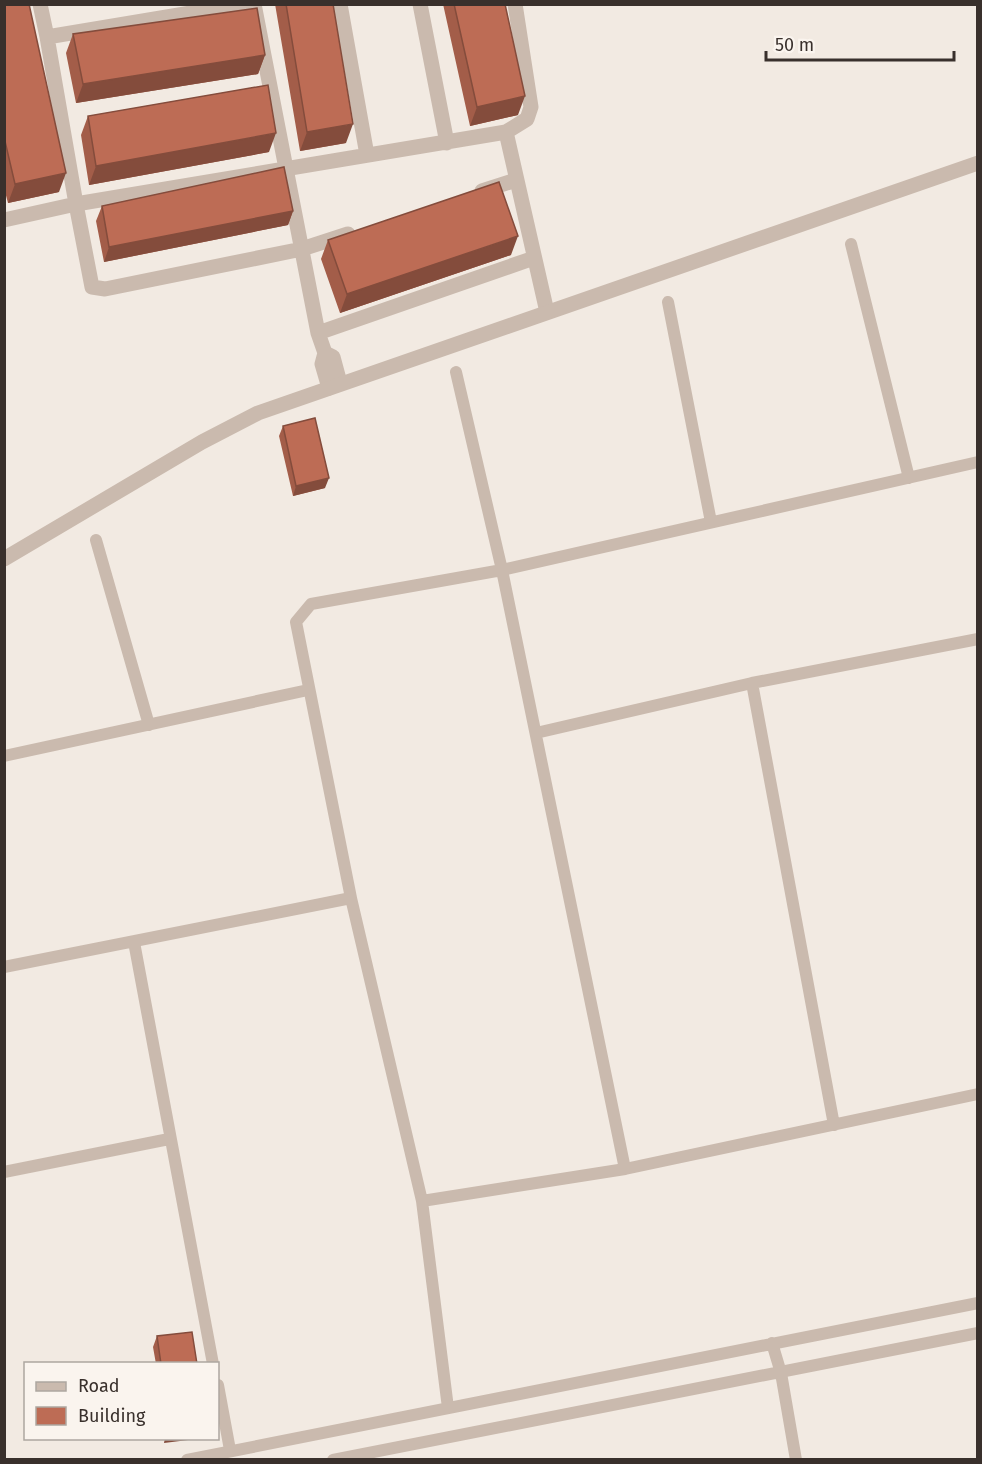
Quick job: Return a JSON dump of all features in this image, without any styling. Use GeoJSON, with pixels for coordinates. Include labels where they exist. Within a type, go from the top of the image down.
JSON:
{"type":"FeatureCollection","features":[{"type":"Feature","properties":{"kind":"street"},"geometry":{"type":"LineString","coordinates":[[40,4],[92,287],[105,289],[302,249],[358,231]]}},
{"type":"Feature","properties":{"kind":"street"},"geometry":{"type":"LineString","coordinates":[[47,37],[244,4]]}},
{"type":"Feature","properties":{"kind":"street"},"geometry":{"type":"LineString","coordinates":[[254,4],[318,333],[325,353],[321,364],[334,386]]}},
{"type":"Feature","properties":{"kind":"street"},"geometry":{"type":"LineString","coordinates":[[340,4],[367,155]]}},
{"type":"Feature","properties":{"kind":"street"},"geometry":{"type":"LineString","coordinates":[[420,4],[447,143]]}},
{"type":"Feature","properties":{"kind":"street"},"geometry":{"type":"LineString","coordinates":[[4,220],[76,204],[506,132],[527,119],[531,106],[514,4]]}},
{"type":"Feature","properties":{"kind":"street"},"geometry":{"type":"LineString","coordinates":[[506,132],[547,312]]}},
{"type":"Feature","properties":{"kind":"street"},"geometry":{"type":"LineString","coordinates":[[4,559],[258,412],[978,163]]}},
{"type":"Feature","properties":{"kind":"street"},"geometry":{"type":"LineString","coordinates":[[471,194],[516,180]]}},
{"type":"Feature","properties":{"kind":"street"},"geometry":{"type":"LineString","coordinates":[[318,333],[534,258]]}},
{"type":"Feature","properties":{"kind":"lane"},"geometry":{"type":"LineString","coordinates":[[851,244],[909,478]]}},
{"type":"Feature","properties":{"kind":"lane"},"geometry":{"type":"LineString","coordinates":[[668,302],[711,522]]}},
{"type":"Feature","properties":{"kind":"lane"},"geometry":{"type":"LineString","coordinates":[[456,372],[502,570],[625,1169]]}},
{"type":"Feature","properties":{"kind":"lane"},"geometry":{"type":"LineString","coordinates":[[448,1408],[422,1201],[351,898],[296,621],[311,604],[502,570],[978,462]]}},
{"type":"Feature","properties":{"kind":"lane"},"geometry":{"type":"LineString","coordinates":[[96,540],[149,725]]}},
{"type":"Feature","properties":{"kind":"lane"},"geometry":{"type":"LineString","coordinates":[[536,733],[752,683],[978,639]]}},
{"type":"Feature","properties":{"kind":"lane"},"geometry":{"type":"LineString","coordinates":[[752,683],[834,1125]]}},
{"type":"Feature","properties":{"kind":"lane"},"geometry":{"type":"LineString","coordinates":[[4,756],[308,690]]}},
{"type":"Feature","properties":{"kind":"lane"},"geometry":{"type":"LineString","coordinates":[[4,967],[351,898]]}},
{"type":"Feature","properties":{"kind":"lane"},"geometry":{"type":"LineString","coordinates":[[134,942],[169,1139],[213,1362]]}},
{"type":"Feature","properties":{"kind":"lane"},"geometry":{"type":"LineString","coordinates":[[422,1201],[625,1169],[978,1094]]}},
{"type":"Feature","properties":{"kind":"lane"},"geometry":{"type":"LineString","coordinates":[[4,1172],[169,1139]]}},
{"type":"Feature","properties":{"kind":"lane"},"geometry":{"type":"LineString","coordinates":[[187,1460],[978,1304]]}},
{"type":"Feature","properties":{"kind":"lane"},"geometry":{"type":"LineString","coordinates":[[333,1460],[978,1333]]}},
{"type":"Feature","properties":{"kind":"lane"},"geometry":{"type":"LineString","coordinates":[[772,1343],[781,1373],[796,1460]]}},
{"type":"Feature","properties":{"kind":"lane"},"geometry":{"type":"LineString","coordinates":[[219,1390],[230,1450]]}},
{"type":"Feature","properties":{"kind":"building"},"geometry":{"type":"Polygon","coordinates":[[[4,4],[29,4],[66,173],[15,184],[4,137],[4,4]]]}},
{"type":"Feature","properties":{"kind":"building"},"geometry":{"type":"Polygon","coordinates":[[[286,4],[333,4],[353,124],[307,132],[286,4]]]}},
{"type":"Feature","properties":{"kind":"building"},"geometry":{"type":"Polygon","coordinates":[[[454,4],[505,4],[525,96],[477,107],[454,4]]]}},
{"type":"Feature","properties":{"kind":"building"},"geometry":{"type":"Polygon","coordinates":[[[257,8],[265,55],[83,84],[73,34],[257,8]]]}},
{"type":"Feature","properties":{"kind":"building"},"geometry":{"type":"Polygon","coordinates":[[[268,85],[276,133],[96,166],[88,116],[268,85]]]}},
{"type":"Feature","properties":{"kind":"building"},"geometry":{"type":"Polygon","coordinates":[[[284,167],[293,211],[109,247],[102,206],[284,167]]]}},
{"type":"Feature","properties":{"kind":"building"},"geometry":{"type":"Polygon","coordinates":[[[499,182],[518,236],[347,294],[328,240],[499,182]]]}},
{"type":"Feature","properties":{"kind":"building"},"geometry":{"type":"Polygon","coordinates":[[[315,418],[329,478],[296,486],[283,426],[315,418]]]}},
{"type":"Feature","properties":{"kind":"building"},"geometry":{"type":"Polygon","coordinates":[[[192,1332],[197,1362],[161,1362],[157,1336],[192,1332]]]}}]}
